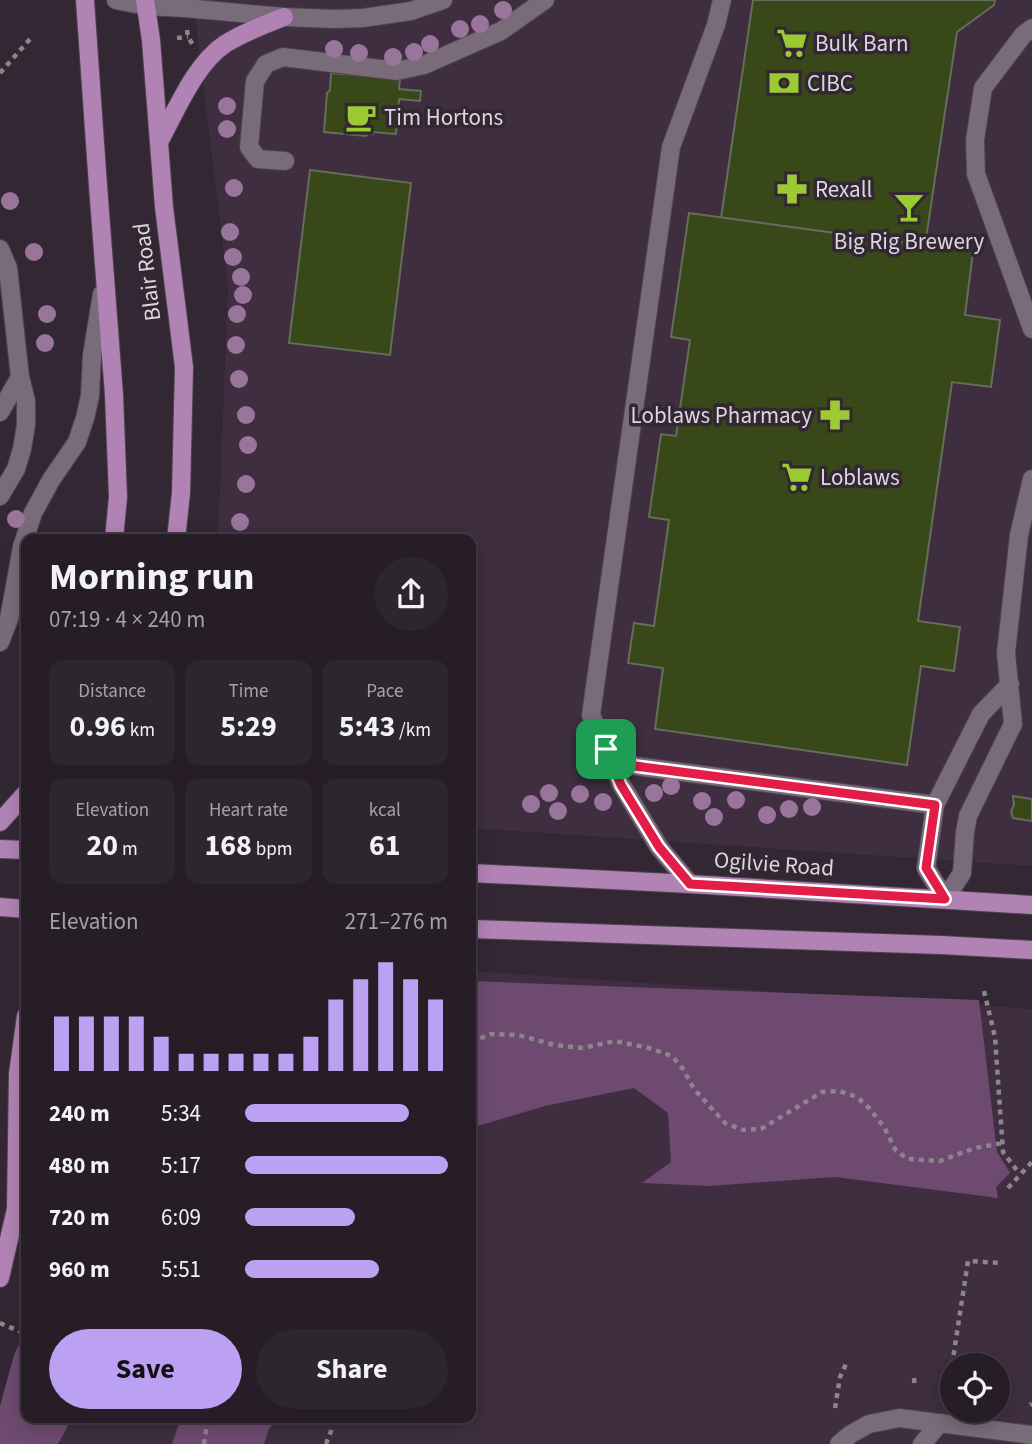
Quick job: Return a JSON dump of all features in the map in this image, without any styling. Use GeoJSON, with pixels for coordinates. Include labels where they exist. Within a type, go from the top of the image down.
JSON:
{"type":"FeatureCollection","features":[{"type":"Feature","properties":{"kind":"main road","name":"Blair Road"},"geometry":{"type":"LineString","coordinates":[[85,0],[114,395],[118,497],[114,534]]}},
{"type":"Feature","properties":{"kind":"main road","name":"Blair Road"},"geometry":{"type":"LineString","coordinates":[[146,3],[164,206],[184,367],[181,494],[177,534]]}},
{"type":"Feature","properties":{"kind":"main road"},"geometry":{"type":"LineString","coordinates":[[159,142],[190,84],[206,62],[223,46],[248,31],[284,18]]}},
{"type":"Feature","properties":{"kind":"main road"},"geometry":{"type":"LineString","coordinates":[[0,822],[21,799]]}},
{"type":"Feature","properties":{"kind":"main road"},"geometry":{"type":"LineString","coordinates":[[0,849],[21,850]]}},
{"type":"Feature","properties":{"kind":"main road","name":"Ogilvie Road"},"geometry":{"type":"LineString","coordinates":[[476,873],[1032,905]]}},
{"type":"Feature","properties":{"kind":"main road"},"geometry":{"type":"LineString","coordinates":[[0,907],[21,909]]}},
{"type":"Feature","properties":{"kind":"main road"},"geometry":{"type":"LineString","coordinates":[[476,929],[1032,950]]}},
{"type":"Feature","properties":{"kind":"main road"},"geometry":{"type":"LineString","coordinates":[[16,1206],[18,1074],[21,1052]]}},
{"type":"Feature","properties":{"kind":"main road"},"geometry":{"type":"LineString","coordinates":[[0,1278],[21,1189]]}},
{"type":"Feature","properties":{"kind":"street"},"geometry":{"type":"LineString","coordinates":[[116,0],[284,18],[335,19],[411,11],[443,0]]}},
{"type":"Feature","properties":{"kind":"street"},"geometry":{"type":"LineString","coordinates":[[285,161],[258,159],[249,147],[255,81],[266,64],[283,57],[397,71],[424,65],[501,31],[545,0]]}},
{"type":"Feature","properties":{"kind":"street"},"geometry":{"type":"LineString","coordinates":[[690,884],[659,847],[621,785],[591,715],[671,147],[716,25],[722,0]]}},
{"type":"Feature","properties":{"kind":"street"},"geometry":{"type":"LineString","coordinates":[[1032,28],[1023,35],[983,88],[975,140],[976,174],[1032,329]]}},
{"type":"Feature","properties":{"kind":"street"},"geometry":{"type":"LineString","coordinates":[[0,249],[8,268],[20,377],[26,401],[22,449],[16,469],[0,496]]}},
{"type":"Feature","properties":{"kind":"street"},"geometry":{"type":"LineString","coordinates":[[26,534],[33,513],[51,480],[77,442],[85,418],[90,396],[92,355],[106,273]]}},
{"type":"Feature","properties":{"kind":"street"},"geometry":{"type":"LineString","coordinates":[[0,412],[20,377]]}},
{"type":"Feature","properties":{"kind":"street"},"geometry":{"type":"LineString","coordinates":[[1010,684],[981,715],[935,805],[926,868],[945,899],[962,873],[968,816],[1013,724],[1010,684],[1006,653],[1019,535],[1032,479]]}},
{"type":"Feature","properties":{"kind":"street"},"geometry":{"type":"LineString","coordinates":[[0,642],[9,619],[21,553]]}},
{"type":"Feature","properties":{"kind":"street"},"geometry":{"type":"LineString","coordinates":[[606,749],[635,766],[935,805]]}},
{"type":"Feature","properties":{"kind":"street"},"geometry":{"type":"LineString","coordinates":[[839,1444],[869,1424],[899,1418],[1032,1435]]}},
{"type":"Feature","properties":{"kind":"street"},"geometry":{"type":"LineString","coordinates":[[922,1444],[940,1423]]}},
{"type":"Feature","properties":{"kind":"path"},"geometry":{"type":"LineString","coordinates":[[177,38],[188,37],[187,30]]}},
{"type":"Feature","properties":{"kind":"path"},"geometry":{"type":"LineString","coordinates":[[0,73],[31,38]]}},
{"type":"Feature","properties":{"kind":"path"},"geometry":{"type":"LineString","coordinates":[[984,991],[995,1037],[1003,1152],[1019,1173]]}},
{"type":"Feature","properties":{"kind":"path"},"geometry":{"type":"LineString","coordinates":[[476,1040],[491,1034],[518,1035],[555,1045],[583,1048],[615,1041],[672,1056],[694,1089],[725,1123],[743,1130],[761,1129],[822,1092],[839,1091],[857,1097],[869,1108],[884,1128],[895,1151],[908,1160],[940,1161],[975,1148],[1003,1143]]}},
{"type":"Feature","properties":{"kind":"path"},"geometry":{"type":"LineString","coordinates":[[1008,1188],[1032,1161]]}},
{"type":"Feature","properties":{"kind":"path"},"geometry":{"type":"LineString","coordinates":[[954,1353],[968,1261],[1000,1263]]}},
{"type":"Feature","properties":{"kind":"path"},"geometry":{"type":"LineString","coordinates":[[0,1323],[21,1332]]}},
{"type":"Feature","properties":{"kind":"path"},"geometry":{"type":"LineString","coordinates":[[835,1408],[840,1377],[846,1364]]}},
{"type":"Feature","properties":{"kind":"path"},"geometry":{"type":"LineString","coordinates":[[915,1378],[915,1388]]}},
{"type":"Feature","properties":{"kind":"path"},"geometry":{"type":"LineString","coordinates":[[204,1444],[207,1423]]}},
{"type":"Feature","properties":{"kind":"path"},"geometry":{"type":"LineString","coordinates":[[326,1444],[332,1426]]}},
{"type":"Feature","properties":{"kind":"shaded area"},"geometry":{"type":"Polygon","coordinates":[[[193,0],[1032,0],[1032,866],[476,828],[476,534],[217,534],[228,287],[193,0]]]}},
{"type":"Feature","properties":{"kind":"shaded area"},"geometry":{"type":"Polygon","coordinates":[[[476,971],[1032,1009],[1032,1444],[17,1444],[24,1423],[476,1423],[476,971]]]}},
{"type":"Feature","properties":{"kind":"shaded area"},"geometry":{"type":"Polygon","coordinates":[[[476,981],[979,1000],[997,1152],[1010,1173],[996,1187],[998,1198],[835,1177],[709,1186],[642,1183],[671,1162],[668,1113],[634,1088],[545,1106],[476,1127],[476,981]]]}},
{"type":"Feature","properties":{"kind":"shaded area"},"geometry":{"type":"Polygon","coordinates":[[[21,1340],[21,1423],[69,1423],[58,1444],[0,1444],[0,1406],[21,1340]]]}},
{"type":"Feature","properties":{"kind":"shaded area"},"geometry":{"type":"Polygon","coordinates":[[[179,1423],[273,1423],[264,1444],[172,1444],[179,1423]]]}},
{"type":"Feature","properties":{"kind":"building"},"geometry":{"type":"Polygon","coordinates":[[[753,0],[995,0],[994,5],[957,32],[925,245],[721,218],[753,0]]]}},
{"type":"Feature","properties":{"kind":"building","name":"Tim Hortons"},"geometry":{"type":"Polygon","coordinates":[[[331,73],[400,79],[399,89],[421,91],[420,101],[399,99],[396,134],[373,132],[366,136],[324,132],[331,73]]]}},
{"type":"Feature","properties":{"kind":"building"},"geometry":{"type":"Polygon","coordinates":[[[310,170],[411,183],[390,355],[289,343],[310,170]]]}},
{"type":"Feature","properties":{"kind":"building","name":"Loblaws"},"geometry":{"type":"Polygon","coordinates":[[[689,213],[973,252],[965,315],[1000,320],[991,387],[952,382],[918,621],[960,627],[954,671],[921,666],[907,765],[655,729],[663,668],[628,663],[634,623],[654,626],[669,520],[649,517],[661,434],[676,436],[690,340],[671,337],[689,213]]]}},
{"type":"Feature","properties":{"kind":"building"},"geometry":{"type":"Polygon","coordinates":[[[1013,796],[1032,799],[1032,821],[1013,818],[1013,796]]]}},
{"type":"Feature","properties":{"kind":"place","name":"Bulk Barn"},"geometry":{"type":"Point","coordinates":[792,43]}},
{"type":"Feature","properties":{"kind":"place","name":"CIBC"},"geometry":{"type":"Point","coordinates":[784,83]}},
{"type":"Feature","properties":{"kind":"place","name":"Tim Hortons"},"geometry":{"type":"Point","coordinates":[361,117]}},
{"type":"Feature","properties":{"kind":"place","name":"Rexall"},"geometry":{"type":"Point","coordinates":[792,189]}},
{"type":"Feature","properties":{"kind":"place","name":"Big Rig Brewery"},"geometry":{"type":"Point","coordinates":[909,207]}},
{"type":"Feature","properties":{"kind":"place","name":"Loblaws Pharmacy"},"geometry":{"type":"Point","coordinates":[835,415]}},
{"type":"Feature","properties":{"kind":"place","name":"Loblaws"},"geometry":{"type":"Point","coordinates":[797,477]}},
{"type":"Feature","properties":{"kind":"route"},"geometry":{"type":"LineString","coordinates":[[606,749],[635,766],[935,805],[926,868],[945,899],[690,884],[659,847],[621,785],[606,749]]}}]}
